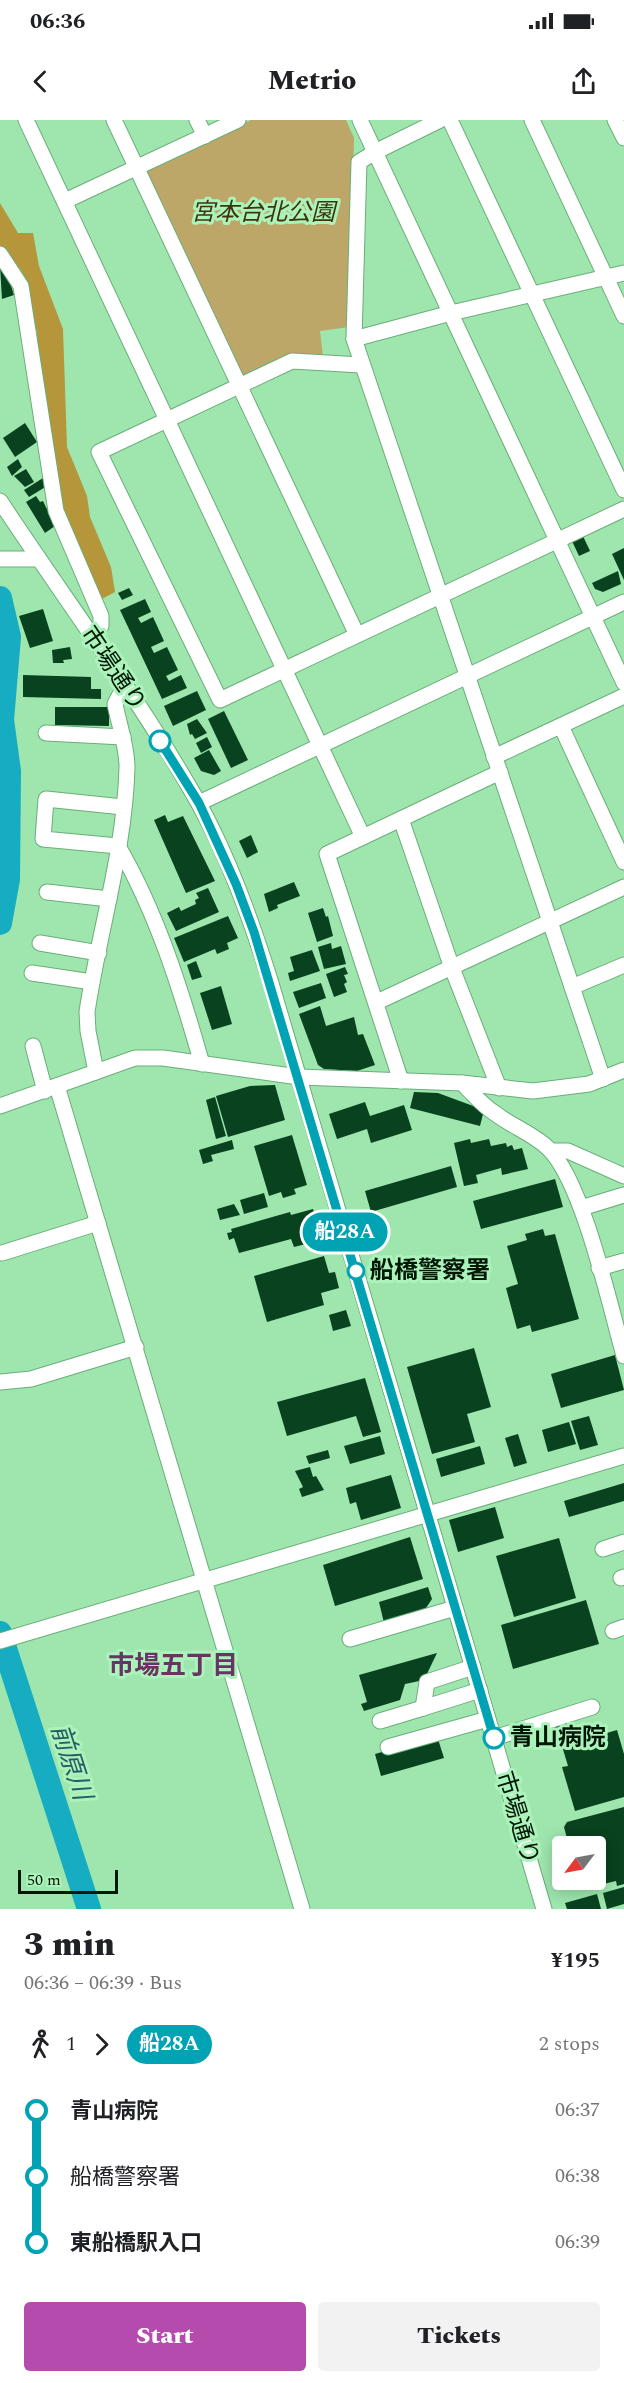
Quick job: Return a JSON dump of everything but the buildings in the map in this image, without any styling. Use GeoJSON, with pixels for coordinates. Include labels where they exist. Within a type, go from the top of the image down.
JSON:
{"type":"FeatureCollection","features":[{"type":"Feature","properties":{"kind":"street"},"geometry":{"type":"LineString","coordinates":[[26,120],[363,837]]}},
{"type":"Feature","properties":{"kind":"street"},"geometry":{"type":"LineString","coordinates":[[114,120],[357,635]]}},
{"type":"Feature","properties":{"kind":"street"},"geometry":{"type":"LineString","coordinates":[[198,120],[205,136]]}},
{"type":"Feature","properties":{"kind":"street"},"geometry":{"type":"LineString","coordinates":[[64,201],[238,120]]}},
{"type":"Feature","properties":{"kind":"street"},"geometry":{"type":"LineString","coordinates":[[360,120],[624,683]]}},
{"type":"Feature","properties":{"kind":"street"},"geometry":{"type":"LineString","coordinates":[[440,120],[375,152],[360,162],[354,339],[603,1079]]}},
{"type":"Feature","properties":{"kind":"street"},"geometry":{"type":"LineString","coordinates":[[450,120],[624,490]]}},
{"type":"Feature","properties":{"kind":"street"},"geometry":{"type":"LineString","coordinates":[[532,120],[624,316]]}},
{"type":"Feature","properties":{"kind":"street"},"geometry":{"type":"LineString","coordinates":[[615,120],[624,138]]}},
{"type":"Feature","properties":{"kind":"street"},"geometry":{"type":"LineString","coordinates":[[0,254],[21,286],[56,511],[101,616],[101,626],[91,635]]}},
{"type":"Feature","properties":{"kind":"street"},"geometry":{"type":"LineString","coordinates":[[354,339],[451,313],[624,273]]}},
{"type":"Feature","properties":{"kind":"street"},"geometry":{"type":"LineString","coordinates":[[361,364],[292,361],[99,452],[220,700],[624,509]]}},
{"type":"Feature","properties":{"kind":"street","name":"市場通り"},"geometry":{"type":"LineString","coordinates":[[0,501],[125,685],[199,803],[236,884],[254,932],[298,1077],[544,1909]]}},
{"type":"Feature","properties":{"kind":"street"},"geometry":{"type":"LineString","coordinates":[[0,559],[39,559]]}},
{"type":"Feature","properties":{"kind":"street"},"geometry":{"type":"LineString","coordinates":[[199,803],[322,747],[624,602]]}},
{"type":"Feature","properties":{"kind":"street"},"geometry":{"type":"LineString","coordinates":[[96,1072],[88,1031],[87,1012],[109,899],[123,807],[127,766],[115,704],[125,685]]}},
{"type":"Feature","properties":{"kind":"street"},"geometry":{"type":"LineString","coordinates":[[494,757],[624,696]]}},
{"type":"Feature","properties":{"kind":"street"},"geometry":{"type":"LineString","coordinates":[[561,726],[624,862]]}},
{"type":"Feature","properties":{"kind":"street"},"geometry":{"type":"LineString","coordinates":[[46,733],[123,736]]}},
{"type":"Feature","properties":{"kind":"street"},"geometry":{"type":"LineString","coordinates":[[401,1081],[327,854],[500,772]]}},
{"type":"Feature","properties":{"kind":"street"},"geometry":{"type":"LineString","coordinates":[[118,846],[43,839],[46,799],[123,807]]}},
{"type":"Feature","properties":{"kind":"street"},"geometry":{"type":"LineString","coordinates":[[402,819],[452,968],[500,1088]]}},
{"type":"Feature","properties":{"kind":"street"},"geometry":{"type":"LineString","coordinates":[[118,846],[130,866],[178,981],[202,1064]]}},
{"type":"Feature","properties":{"kind":"street"},"geometry":{"type":"LineString","coordinates":[[377,1002],[624,887]]}},
{"type":"Feature","properties":{"kind":"street"},"geometry":{"type":"LineString","coordinates":[[48,892],[109,899]]}},
{"type":"Feature","properties":{"kind":"street"},"geometry":{"type":"LineString","coordinates":[[40,943],[99,953]]}},
{"type":"Feature","properties":{"kind":"street"},"geometry":{"type":"LineString","coordinates":[[572,987],[624,965]]}},
{"type":"Feature","properties":{"kind":"street"},"geometry":{"type":"LineString","coordinates":[[32,973],[92,982]]}},
{"type":"Feature","properties":{"kind":"street"},"geometry":{"type":"LineString","coordinates":[[33,1046],[51,1089],[98,1223],[302,1909]]}},
{"type":"Feature","properties":{"kind":"street"},"geometry":{"type":"LineString","coordinates":[[0,1106],[135,1058],[163,1058],[298,1077],[462,1083],[500,1088],[553,1090],[603,1079],[624,1070]]}},
{"type":"Feature","properties":{"kind":"street"},"geometry":{"type":"LineString","coordinates":[[462,1083],[495,1114],[537,1138],[551,1151],[563,1168],[581,1208],[599,1268],[617,1302],[624,1356]]}},
{"type":"Feature","properties":{"kind":"street"},"geometry":{"type":"LineString","coordinates":[[551,1151],[568,1151],[624,1176]]}},
{"type":"Feature","properties":{"kind":"street"},"geometry":{"type":"LineString","coordinates":[[581,1208],[624,1195]]}},
{"type":"Feature","properties":{"kind":"street"},"geometry":{"type":"LineString","coordinates":[[2,1253],[98,1223]]}},
{"type":"Feature","properties":{"kind":"street"},"geometry":{"type":"LineString","coordinates":[[599,1268],[624,1261]]}},
{"type":"Feature","properties":{"kind":"street"},"geometry":{"type":"LineString","coordinates":[[0,1382],[30,1379],[136,1347]]}},
{"type":"Feature","properties":{"kind":"street"},"geometry":{"type":"LineString","coordinates":[[7,1639],[206,1582],[624,1456]]}},
{"type":"Feature","properties":{"kind":"street"},"geometry":{"type":"LineString","coordinates":[[603,1549],[624,1542]]}},
{"type":"Feature","properties":{"kind":"street"},"geometry":{"type":"LineString","coordinates":[[350,1640],[455,1608]]}},
{"type":"Feature","properties":{"kind":"street"},"geometry":{"type":"LineString","coordinates":[[423,1708],[427,1682],[473,1667]]}},
{"type":"Feature","properties":{"kind":"street"},"geometry":{"type":"LineString","coordinates":[[380,1721],[480,1690]]}},
{"type":"Feature","properties":{"kind":"street"},"geometry":{"type":"LineString","coordinates":[[494,1738],[592,1707]]}},
{"type":"Feature","properties":{"kind":"street"},"geometry":{"type":"LineString","coordinates":[[388,1747],[488,1719]]}},
{"type":"Feature","properties":{"kind":"green space","name":"宮本台北公園"},"geometry":{"type":"Polygon","coordinates":[[[251,120],[346,120],[354,138],[349,327],[320,331],[323,357],[247,376],[241,374],[147,174],[149,168],[251,120]]]}},
{"type":"Feature","properties":{"kind":"shaded area"},"geometry":{"type":"Polygon","coordinates":[[[0,203],[18,233],[33,233],[39,266],[63,329],[67,447],[87,496],[90,517],[111,567],[115,592],[100,600],[65,525],[38,362],[37,332],[21,270],[0,246],[0,203]]]}},
{"type":"Feature","properties":{"kind":"waterway"},"geometry":{"type":"LineString","coordinates":[[0,598],[9,637],[2,720],[9,771],[8,879],[0,923]]}},
{"type":"Feature","properties":{"kind":"waterway","name":"前原川"},"geometry":{"type":"LineString","coordinates":[[0,1633],[89,1909]]}},
{"type":"Feature","properties":{"kind":"bus line","name":"船28A"},"geometry":{"type":"LineString","coordinates":[[160,741],[199,803],[236,884],[254,932],[494,1738]]}},
{"type":"Feature","properties":{"kind":"place","name":"船橋警察署"},"geometry":{"type":"Point","coordinates":[356,1271]}},
{"type":"Feature","properties":{"kind":"place","name":"青山病院"},"geometry":{"type":"Point","coordinates":[494,1738]}},
{"type":"Feature","properties":{"kind":"district","name":"市場五丁目"},"geometry":{"type":"Point","coordinates":[173,1666]}}]}
